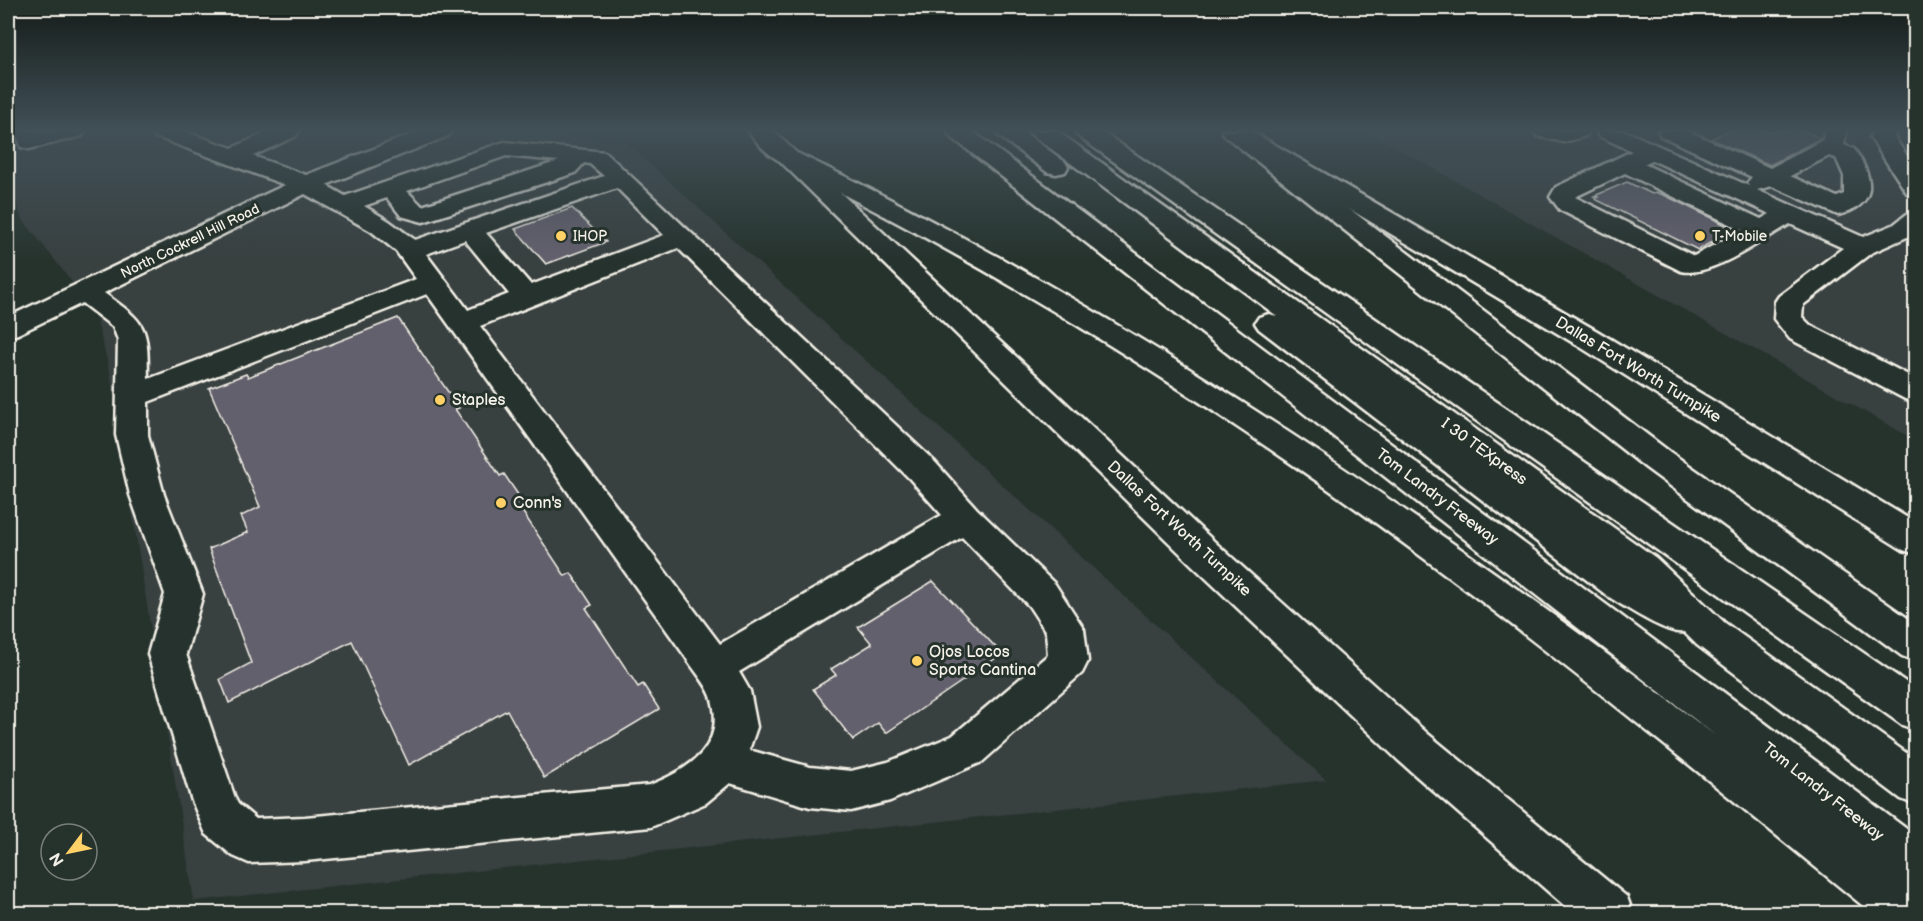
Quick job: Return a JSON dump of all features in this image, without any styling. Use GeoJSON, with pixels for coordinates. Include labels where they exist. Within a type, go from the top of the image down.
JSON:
{"type":"FeatureCollection","features":[{"type":"Feature","properties":{"kind":"main road"},"geometry":{"type":"LineString","coordinates":[[85,292],[125,322],[133,340],[132,435],[147,495],[184,594],[167,654],[214,801],[222,819],[249,841],[305,839],[651,806],[691,789],[724,762],[736,727],[730,691],[714,667],[409,251],[380,225],[279,174]]}},
{"type":"Feature","properties":{"kind":"main road","name":"North Cockrell Hill Road"},"geometry":{"type":"LineString","coordinates":[[8,328],[85,292],[307,174]]}},
{"type":"Feature","properties":{"kind":"main road","name":"North Cockrell Hill Road"},"geometry":{"type":"LineString","coordinates":[[8,306],[313,174]]}},
{"type":"Feature","properties":{"kind":"main road"},"geometry":{"type":"LineString","coordinates":[[343,205],[432,174]]}},
{"type":"Feature","properties":{"kind":"main road"},"geometry":{"type":"LineString","coordinates":[[392,188],[410,210],[423,214],[547,174]]}},
{"type":"Feature","properties":{"kind":"main road"},"geometry":{"type":"LineString","coordinates":[[616,174],[922,470],[965,518],[1042,596],[1065,629],[1068,661],[967,749],[890,781],[851,791],[810,787],[724,762]]}},
{"type":"Feature","properties":{"kind":"main road","name":"Dallas Fort Worth Turnpike"},"geometry":{"type":"LineString","coordinates":[[807,174],[1205,555],[1413,747],[1610,914]]}},
{"type":"Feature","properties":{"kind":"main road"},"geometry":{"type":"LineString","coordinates":[[823,174],[867,195],[1117,337],[1263,429],[1563,642],[1911,914]]}},
{"type":"Feature","properties":{"kind":"main road","name":"Tom Landry Freeway"},"geometry":{"type":"LineString","coordinates":[[1013,174],[1916,864]]}},
{"type":"Feature","properties":{"kind":"main road"},"geometry":{"type":"LineString","coordinates":[[1065,174],[1247,306],[1622,587],[1711,634]]}},
{"type":"Feature","properties":{"kind":"main road","name":"I 30 TEXpress"},"geometry":{"type":"LineString","coordinates":[[1101,174],[1643,568],[1711,634],[1916,785]]}},
{"type":"Feature","properties":{"kind":"main road"},"geometry":{"type":"LineString","coordinates":[[1147,174],[1916,712]]}},
{"type":"Feature","properties":{"kind":"main road"},"geometry":{"type":"LineString","coordinates":[[1289,174],[1658,460],[1916,645]]}},
{"type":"Feature","properties":{"kind":"main road","name":"Dallas Fort Worth Turnpike"},"geometry":{"type":"LineString","coordinates":[[1310,174],[1577,332],[1916,540]]}},
{"type":"Feature","properties":{"kind":"main road"},"geometry":{"type":"LineString","coordinates":[[1604,174],[1565,192],[1562,197],[1569,205],[1691,265],[1700,264],[1789,214]]}},
{"type":"Feature","properties":{"kind":"main road"},"geometry":{"type":"LineString","coordinates":[[1646,174],[1761,229]]}},
{"type":"Feature","properties":{"kind":"main road"},"geometry":{"type":"LineString","coordinates":[[1702,174],[1862,248]]}},
{"type":"Feature","properties":{"kind":"main road"},"geometry":{"type":"LineString","coordinates":[[1765,174],[1838,207],[1856,197],[1855,174]]}},
{"type":"Feature","properties":{"kind":"main road"},"geometry":{"type":"LineString","coordinates":[[1741,192],[1777,174]]}},
{"type":"Feature","properties":{"kind":"main road"},"geometry":{"type":"LineString","coordinates":[[1907,174],[1916,188]]}},
{"type":"Feature","properties":{"kind":"main road"},"geometry":{"type":"LineString","coordinates":[[409,251],[621,178]]}},
{"type":"Feature","properties":{"kind":"main road"},"geometry":{"type":"LineString","coordinates":[[1916,219],[1902,231],[1862,248],[1789,302],[1788,319],[1800,332],[1916,392]]}},
{"type":"Feature","properties":{"kind":"main road"},"geometry":{"type":"LineString","coordinates":[[470,230],[526,297]]}},
{"type":"Feature","properties":{"kind":"main road"},"geometry":{"type":"LineString","coordinates":[[463,323],[682,237]]}},
{"type":"Feature","properties":{"kind":"main road"},"geometry":{"type":"LineString","coordinates":[[132,396],[433,282]]}},
{"type":"Feature","properties":{"kind":"main road"},"geometry":{"type":"LineString","coordinates":[[714,667],[965,518]]}},
{"type":"Feature","properties":{"kind":"shaded area"},"geometry":{"type":"Polygon","coordinates":[[[661,174],[1326,780],[194,901],[110,372],[94,310],[21,217],[8,175],[661,174]]]}},
{"type":"Feature","properties":{"kind":"shaded area"},"geometry":{"type":"Polygon","coordinates":[[[1443,174],[1915,174],[1915,440],[1443,174]]]}},
{"type":"Feature","properties":{"kind":"building"},"geometry":{"type":"Polygon","coordinates":[[[1627,182],[1652,194],[1655,192],[1666,196],[1734,229],[1698,250],[1595,199],[1598,197],[1594,196],[1627,182]]]}},
{"type":"Feature","properties":{"kind":"building","name":"IHOP"},"geometry":{"type":"Polygon","coordinates":[[[572,208],[606,242],[546,264],[515,229],[572,208]]]}},
{"type":"Feature","properties":{"kind":"building"},"geometry":{"type":"Polygon","coordinates":[[[398,318],[459,408],[455,409],[500,476],[504,474],[525,505],[520,508],[565,576],[571,573],[592,605],[586,608],[638,687],[643,684],[659,709],[544,778],[507,710],[409,765],[352,641],[229,703],[220,679],[251,663],[209,549],[248,532],[241,516],[260,507],[209,388],[246,374],[248,377],[398,318]]]}},
{"type":"Feature","properties":{"kind":"building","name":"Ojos Locos Sports Cantina"},"geometry":{"type":"Polygon","coordinates":[[[933,581],[1002,654],[886,733],[878,723],[853,740],[813,689],[836,675],[831,669],[872,644],[858,627],[933,581]]]}},
{"type":"Feature","properties":{"kind":"place","name":"IHOP"},"geometry":{"type":"Point","coordinates":[561,236]}},
{"type":"Feature","properties":{"kind":"place","name":"T-Mobile"},"geometry":{"type":"Point","coordinates":[1700,236]}},
{"type":"Feature","properties":{"kind":"place","name":"Staples"},"geometry":{"type":"Point","coordinates":[440,400]}},
{"type":"Feature","properties":{"kind":"place","name":"Conn's"},"geometry":{"type":"Point","coordinates":[501,503]}},
{"type":"Feature","properties":{"kind":"place","name":"Ojos Locos Sports Cantina"},"geometry":{"type":"Point","coordinates":[917,661]}}]}
